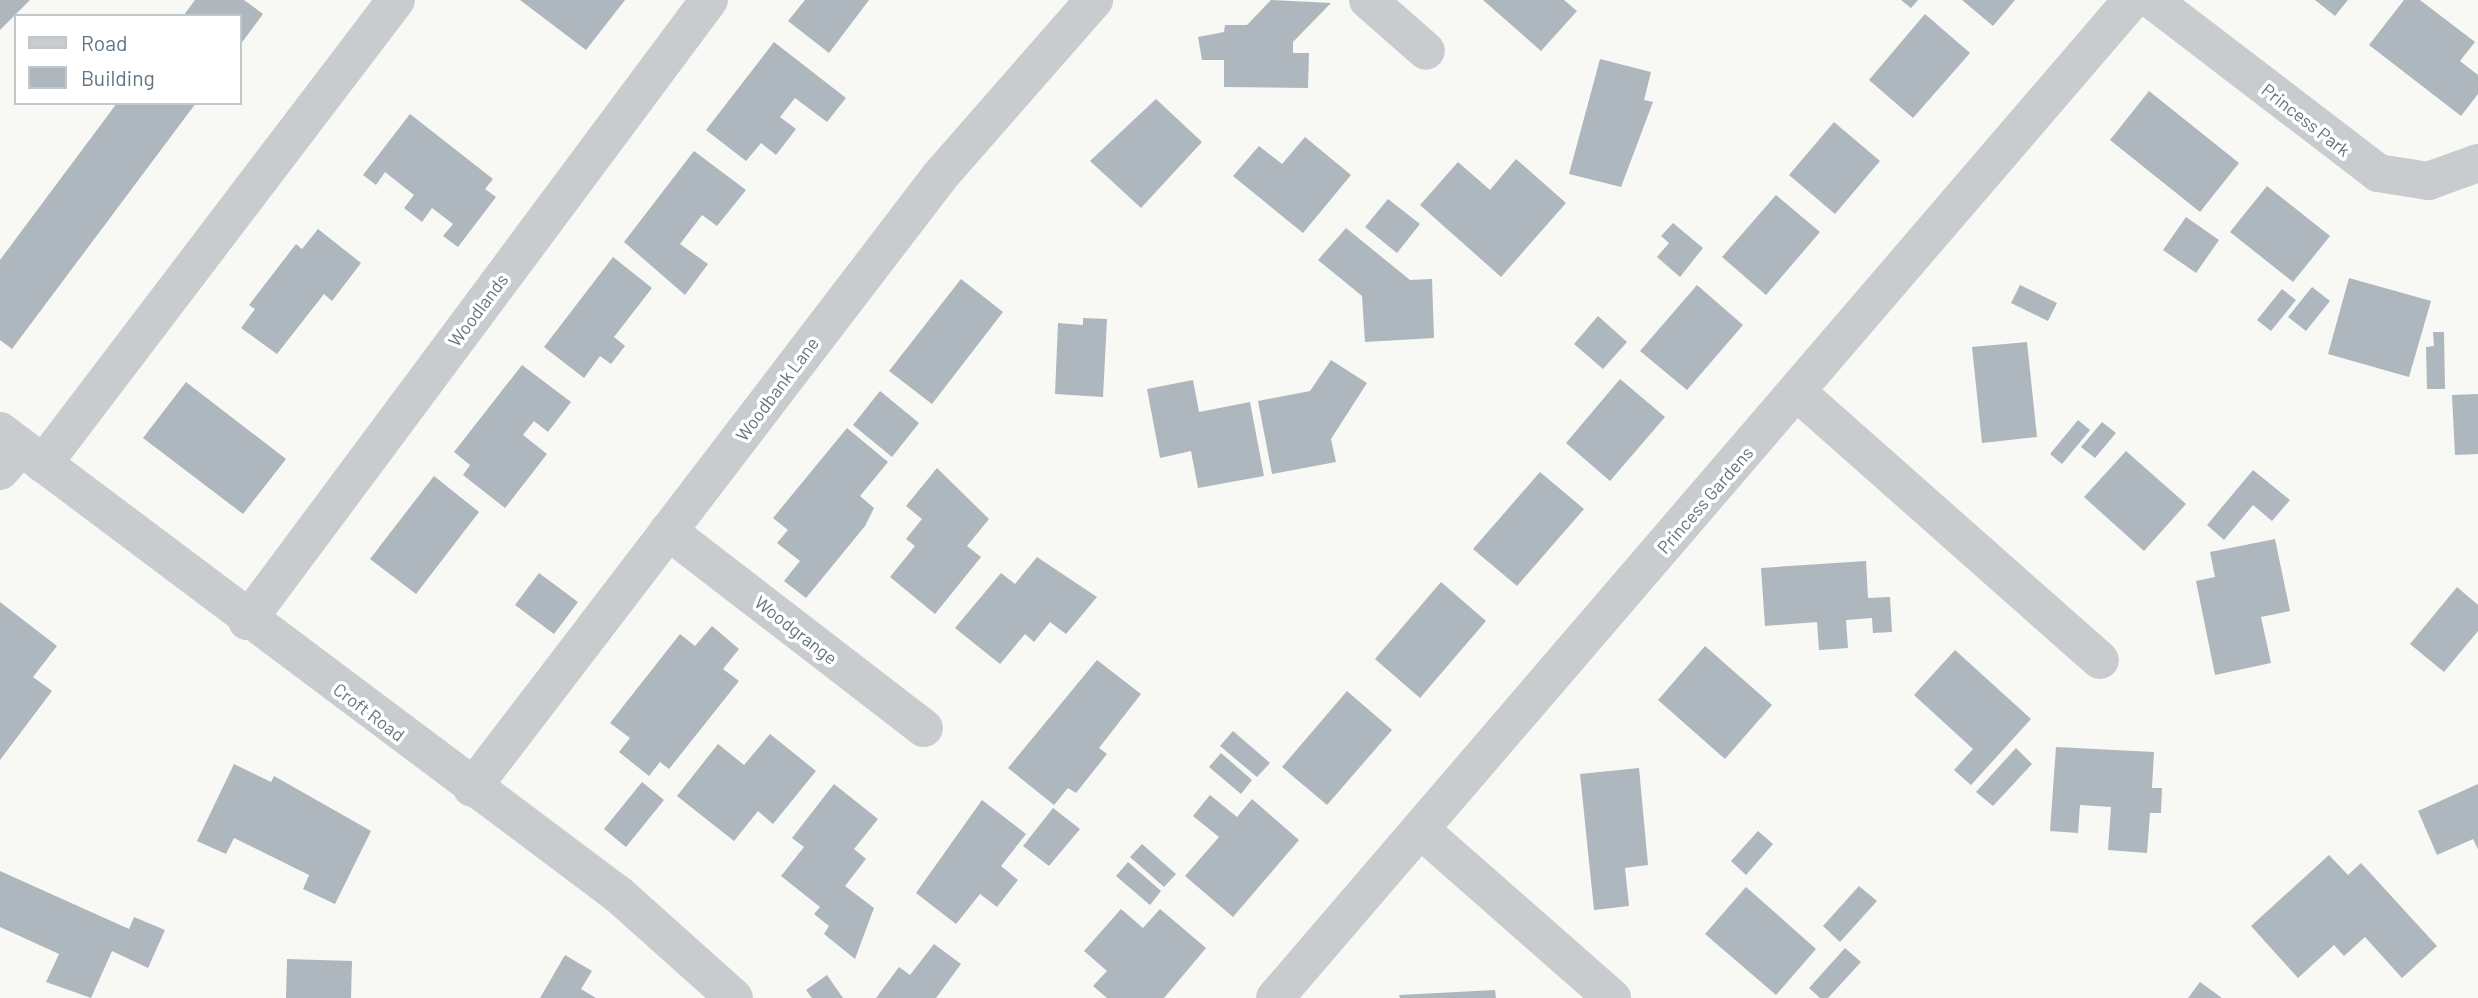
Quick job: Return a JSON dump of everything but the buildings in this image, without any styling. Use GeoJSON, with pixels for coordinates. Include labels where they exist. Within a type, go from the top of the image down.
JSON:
{"type":"FeatureCollection","features":[{"type":"Feature","properties":{"kind":"street"},"geometry":{"type":"LineString","coordinates":[[16,453],[396,0]]}},
{"type":"Feature","properties":{"kind":"street","name":"Woodlands"},"geometry":{"type":"LineString","coordinates":[[247,621],[709,0]]}},
{"type":"Feature","properties":{"kind":"street","name":"Woodbank Lane"},"geometry":{"type":"LineString","coordinates":[[472,788],[954,158],[1094,0]]}},
{"type":"Feature","properties":{"kind":"street"},"geometry":{"type":"LineString","coordinates":[[1368,0],[1426,51]]}},
{"type":"Feature","properties":{"kind":"street","name":"Princess Gardens"},"geometry":{"type":"LineString","coordinates":[[1275,998],[1422,831],[2132,0]]}},
{"type":"Feature","properties":{"kind":"street","name":"Princess Park"},"geometry":{"type":"LineString","coordinates":[[2152,0],[2378,173],[2428,181],[2478,163]]}},
{"type":"Feature","properties":{"kind":"street"},"geometry":{"type":"LineString","coordinates":[[1798,393],[2100,660]]}},
{"type":"Feature","properties":{"kind":"street","name":"Croft Road"},"geometry":{"type":"LineString","coordinates":[[16,453],[619,895],[730,997]]}},
{"type":"Feature","properties":{"kind":"street","name":"Woodgrange"},"geometry":{"type":"LineString","coordinates":[[668,531],[924,728]]}},
{"type":"Feature","properties":{"kind":"street"},"geometry":{"type":"LineString","coordinates":[[1422,831],[1612,998]]}}]}
